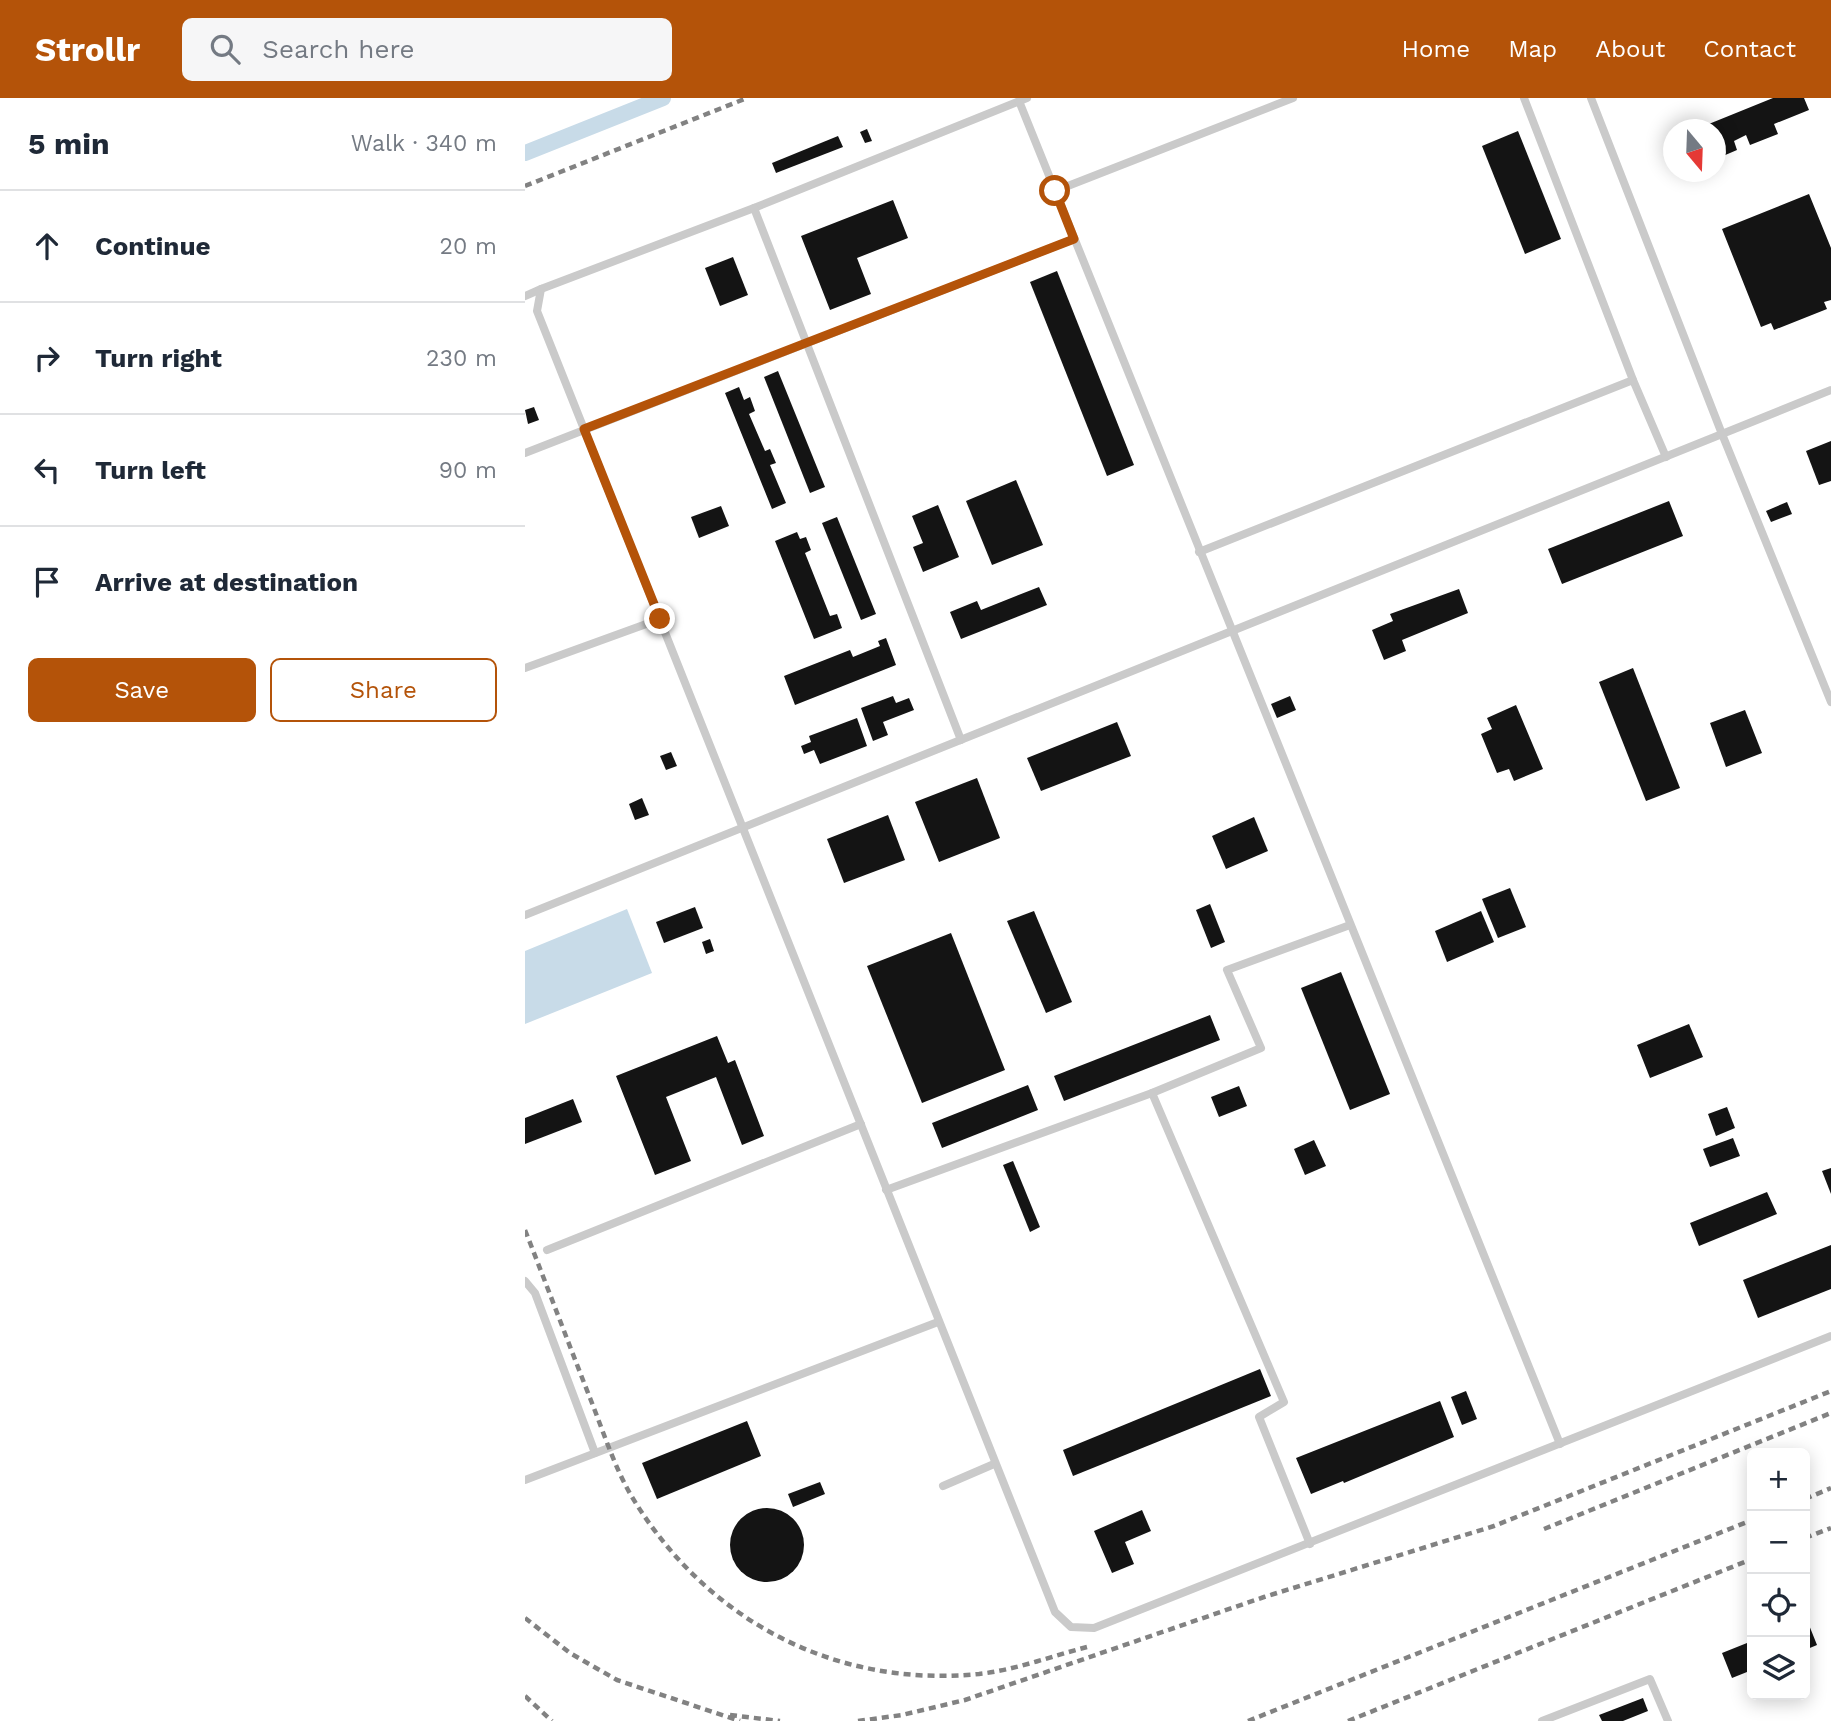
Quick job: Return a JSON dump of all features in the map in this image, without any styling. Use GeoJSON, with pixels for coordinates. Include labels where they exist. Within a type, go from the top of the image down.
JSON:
{"type":"FeatureCollection","features":[{"type":"Feature","properties":{"kind":"lane"},"geometry":{"type":"LineString","coordinates":[[1055,191],[1293,98]]}},
{"type":"Feature","properties":{"kind":"lane"},"geometry":{"type":"LineString","coordinates":[[1524,98],[1633,380],[1666,457]]}},
{"type":"Feature","properties":{"kind":"lane"},"geometry":{"type":"LineString","coordinates":[[1591,98],[1722,434],[1831,702]]}},
{"type":"Feature","properties":{"kind":"lane"},"geometry":{"type":"LineString","coordinates":[[525,296],[1023,100],[1055,191],[1230,631],[1560,1444]]}},
{"type":"Feature","properties":{"kind":"lane"},"geometry":{"type":"LineString","coordinates":[[754,208],[961,740]]}},
{"type":"Feature","properties":{"kind":"lane"},"geometry":{"type":"LineString","coordinates":[[525,453],[1074,239]]}},
{"type":"Feature","properties":{"kind":"lane"},"geometry":{"type":"LineString","coordinates":[[541,289],[537,311],[994,1464],[1055,1612],[1071,1627],[1094,1628],[1831,1336]]}},
{"type":"Feature","properties":{"kind":"lane"},"geometry":{"type":"LineString","coordinates":[[1199,552],[1633,380]]}},
{"type":"Feature","properties":{"kind":"lane"},"geometry":{"type":"LineString","coordinates":[[525,915],[1831,390]]}},
{"type":"Feature","properties":{"kind":"lane"},"geometry":{"type":"LineString","coordinates":[[525,668],[660,619]]}},
{"type":"Feature","properties":{"kind":"lane"},"geometry":{"type":"LineString","coordinates":[[887,1190],[1152,1093],[1261,1048],[1227,970],[1350,925]]}},
{"type":"Feature","properties":{"kind":"lane"},"geometry":{"type":"LineString","coordinates":[[1152,1093],[1284,1402],[1259,1417],[1310,1544]]}},
{"type":"Feature","properties":{"kind":"lane"},"geometry":{"type":"LineString","coordinates":[[547,1250],[860,1124]]}},
{"type":"Feature","properties":{"kind":"lane"},"geometry":{"type":"LineString","coordinates":[[525,1281],[535,1293],[595,1453]]}},
{"type":"Feature","properties":{"kind":"lane"},"geometry":{"type":"LineString","coordinates":[[525,1480],[938,1322]]}},
{"type":"Feature","properties":{"kind":"lane"},"geometry":{"type":"LineString","coordinates":[[943,1486],[994,1464]]}},
{"type":"Feature","properties":{"kind":"lane"},"geometry":{"type":"LineString","coordinates":[[1542,1721],[1650,1679],[1668,1721]]}},
{"type":"Feature","properties":{"kind":"water"},"geometry":{"type":"Polygon","coordinates":[[[627,909],[652,973],[525,1024],[525,951],[627,909]]]}},
{"type":"Feature","properties":{"kind":"building"},"geometry":{"type":"Polygon","coordinates":[[[1773,98],[1804,98],[1809,110],[1774,124],[1778,134],[1750,145],[1746,135],[1734,141],[1737,150],[1726,155],[1726,119],[1721,119],[1773,98]]]}},
{"type":"Feature","properties":{"kind":"building"},"geometry":{"type":"Polygon","coordinates":[[[867,129],[872,141],[865,143],[860,132],[867,129]]]}},
{"type":"Feature","properties":{"kind":"building"},"geometry":{"type":"Polygon","coordinates":[[[1518,131],[1561,239],[1525,254],[1482,146],[1518,131]]]}},
{"type":"Feature","properties":{"kind":"building"},"geometry":{"type":"Polygon","coordinates":[[[838,136],[843,147],[776,173],[772,163],[838,136]]]}},
{"type":"Feature","properties":{"kind":"building"},"geometry":{"type":"Polygon","coordinates":[[[1809,194],[1831,248],[1831,300],[1824,302],[1827,309],[1774,330],[1771,323],[1761,327],[1722,229],[1809,194]]]}},
{"type":"Feature","properties":{"kind":"building"},"geometry":{"type":"Polygon","coordinates":[[[893,200],[908,238],[857,258],[871,294],[830,310],[801,236],[893,200]]]}},
{"type":"Feature","properties":{"kind":"building"},"geometry":{"type":"Polygon","coordinates":[[[733,257],[748,295],[720,306],[705,268],[733,257]]]}},
{"type":"Feature","properties":{"kind":"building"},"geometry":{"type":"Polygon","coordinates":[[[1057,271],[1134,465],[1107,476],[1030,282],[1057,271]]]}},
{"type":"Feature","properties":{"kind":"building"},"geometry":{"type":"Polygon","coordinates":[[[778,371],[825,487],[810,493],[764,377],[778,371]]]}},
{"type":"Feature","properties":{"kind":"building"},"geometry":{"type":"Polygon","coordinates":[[[739,387],[744,400],[750,397],[755,411],[749,414],[765,451],[770,449],[776,463],[770,465],[786,503],[772,509],[725,393],[739,387]]]}},
{"type":"Feature","properties":{"kind":"building"},"geometry":{"type":"Polygon","coordinates":[[[534,407],[539,420],[528,424],[525,410],[534,407]]]}},
{"type":"Feature","properties":{"kind":"building"},"geometry":{"type":"Polygon","coordinates":[[[1831,441],[1831,481],[1819,485],[1806,451],[1831,441]]]}},
{"type":"Feature","properties":{"kind":"building"},"geometry":{"type":"Polygon","coordinates":[[[1016,480],[1043,545],[992,565],[966,501],[1016,480]]]}},
{"type":"Feature","properties":{"kind":"building"},"geometry":{"type":"Polygon","coordinates":[[[1669,501],[1683,536],[1562,584],[1548,549],[1669,501]]]}},
{"type":"Feature","properties":{"kind":"building"},"geometry":{"type":"Polygon","coordinates":[[[1787,502],[1792,514],[1771,522],[1766,511],[1787,502]]]}},
{"type":"Feature","properties":{"kind":"building"},"geometry":{"type":"Polygon","coordinates":[[[938,505],[959,557],[923,572],[913,547],[923,543],[912,516],[938,505]]]}},
{"type":"Feature","properties":{"kind":"building"},"geometry":{"type":"Polygon","coordinates":[[[721,506],[729,526],[699,538],[691,517],[721,506]]]}},
{"type":"Feature","properties":{"kind":"building"},"geometry":{"type":"Polygon","coordinates":[[[837,517],[876,614],[861,620],[822,523],[837,517]]]}},
{"type":"Feature","properties":{"kind":"building"},"geometry":{"type":"Polygon","coordinates":[[[797,532],[800,539],[806,537],[811,550],[805,553],[830,616],[837,614],[842,628],[814,639],[775,541],[797,532]]]}},
{"type":"Feature","properties":{"kind":"building"},"geometry":{"type":"Polygon","coordinates":[[[1039,587],[1047,605],[961,639],[950,612],[977,601],[981,610],[1039,587]]]}},
{"type":"Feature","properties":{"kind":"building"},"geometry":{"type":"Polygon","coordinates":[[[1459,589],[1468,613],[1402,640],[1406,651],[1384,660],[1372,630],[1393,621],[1390,614],[1459,589]]]}},
{"type":"Feature","properties":{"kind":"building"},"geometry":{"type":"Polygon","coordinates":[[[886,638],[896,665],[795,705],[784,676],[850,650],[853,657],[880,646],[878,641],[886,638]]]}},
{"type":"Feature","properties":{"kind":"building"},"geometry":{"type":"Polygon","coordinates":[[[1633,668],[1680,788],[1646,801],[1599,682],[1633,668]]]}},
{"type":"Feature","properties":{"kind":"building"},"geometry":{"type":"Polygon","coordinates":[[[893,696],[896,703],[909,698],[914,710],[883,722],[888,735],[873,741],[861,708],[893,696]]]}},
{"type":"Feature","properties":{"kind":"building"},"geometry":{"type":"Polygon","coordinates":[[[1290,696],[1296,710],[1277,718],[1271,704],[1290,696]]]}},
{"type":"Feature","properties":{"kind":"building"},"geometry":{"type":"Polygon","coordinates":[[[1516,705],[1543,769],[1514,781],[1509,769],[1497,773],[1481,734],[1492,729],[1487,718],[1516,705]]]}},
{"type":"Feature","properties":{"kind":"building"},"geometry":{"type":"Polygon","coordinates":[[[1745,710],[1762,753],[1726,767],[1710,723],[1745,710]]]}},
{"type":"Feature","properties":{"kind":"building"},"geometry":{"type":"Polygon","coordinates":[[[857,718],[867,746],[820,764],[814,750],[804,754],[801,746],[811,742],[809,736],[857,718]]]}},
{"type":"Feature","properties":{"kind":"building"},"geometry":{"type":"Polygon","coordinates":[[[1117,722],[1131,756],[1041,791],[1027,758],[1117,722]]]}},
{"type":"Feature","properties":{"kind":"building"},"geometry":{"type":"Polygon","coordinates":[[[671,752],[677,766],[666,770],[660,756],[671,752]]]}},
{"type":"Feature","properties":{"kind":"building"},"geometry":{"type":"Polygon","coordinates":[[[977,778],[1000,838],[939,862],[915,802],[977,778]]]}},
{"type":"Feature","properties":{"kind":"building"},"geometry":{"type":"Polygon","coordinates":[[[642,798],[649,815],[635,820],[629,804],[642,798]]]}},
{"type":"Feature","properties":{"kind":"building"},"geometry":{"type":"Polygon","coordinates":[[[888,815],[905,860],[844,883],[827,839],[888,815]]]}},
{"type":"Feature","properties":{"kind":"building"},"geometry":{"type":"Polygon","coordinates":[[[1254,817],[1268,851],[1226,869],[1212,836],[1254,817]]]}},
{"type":"Feature","properties":{"kind":"building"},"geometry":{"type":"Polygon","coordinates":[[[1510,888],[1526,927],[1498,938],[1482,899],[1510,888]]]}},
{"type":"Feature","properties":{"kind":"building"},"geometry":{"type":"Polygon","coordinates":[[[1210,904],[1225,942],[1211,948],[1196,910],[1210,904]]]}},
{"type":"Feature","properties":{"kind":"building"},"geometry":{"type":"Polygon","coordinates":[[[695,907],[703,928],[664,943],[656,922],[695,907]]]}},
{"type":"Feature","properties":{"kind":"building"},"geometry":{"type":"Polygon","coordinates":[[[1034,911],[1072,1002],[1046,1013],[1007,921],[1034,911]]]}},
{"type":"Feature","properties":{"kind":"building"},"geometry":{"type":"Polygon","coordinates":[[[1481,911],[1494,942],[1447,962],[1435,931],[1481,911]]]}},
{"type":"Feature","properties":{"kind":"building"},"geometry":{"type":"Polygon","coordinates":[[[951,933],[1005,1070],[922,1103],[867,966],[951,933]]]}},
{"type":"Feature","properties":{"kind":"building"},"geometry":{"type":"Polygon","coordinates":[[[710,939],[714,951],[706,954],[702,942],[710,939]]]}},
{"type":"Feature","properties":{"kind":"building"},"geometry":{"type":"Polygon","coordinates":[[[1341,972],[1390,1094],[1350,1110],[1301,988],[1341,972]]]}},
{"type":"Feature","properties":{"kind":"building"},"geometry":{"type":"Polygon","coordinates":[[[1210,1015],[1220,1040],[1064,1101],[1054,1076],[1210,1015]]]}},
{"type":"Feature","properties":{"kind":"building"},"geometry":{"type":"Polygon","coordinates":[[[1689,1024],[1703,1057],[1650,1078],[1637,1045],[1689,1024]]]}},
{"type":"Feature","properties":{"kind":"building"},"geometry":{"type":"Polygon","coordinates":[[[717,1036],[728,1063],[735,1060],[764,1136],[742,1145],[716,1077],[666,1097],[691,1161],[655,1175],[616,1076],[717,1036]]]}},
{"type":"Feature","properties":{"kind":"building"},"geometry":{"type":"Polygon","coordinates":[[[1028,1085],[1038,1110],[942,1148],[932,1123],[1028,1085]]]}},
{"type":"Feature","properties":{"kind":"building"},"geometry":{"type":"Polygon","coordinates":[[[1239,1086],[1247,1106],[1219,1117],[1211,1097],[1239,1086]]]}},
{"type":"Feature","properties":{"kind":"building"},"geometry":{"type":"Polygon","coordinates":[[[573,1099],[582,1122],[525,1144],[525,1118],[573,1099]]]}},
{"type":"Feature","properties":{"kind":"building"},"geometry":{"type":"Polygon","coordinates":[[[1727,1107],[1735,1128],[1716,1136],[1708,1114],[1727,1107]]]}},
{"type":"Feature","properties":{"kind":"building"},"geometry":{"type":"Polygon","coordinates":[[[1733,1138],[1740,1156],[1710,1167],[1703,1149],[1733,1138]]]}},
{"type":"Feature","properties":{"kind":"building"},"geometry":{"type":"Polygon","coordinates":[[[1314,1140],[1326,1166],[1305,1175],[1294,1149],[1314,1140]]]}},
{"type":"Feature","properties":{"kind":"building"},"geometry":{"type":"Polygon","coordinates":[[[1013,1161],[1040,1227],[1030,1232],[1003,1165],[1013,1161]]]}},
{"type":"Feature","properties":{"kind":"building"},"geometry":{"type":"Polygon","coordinates":[[[1831,1168],[1831,1194],[1822,1171],[1831,1168]]]}},
{"type":"Feature","properties":{"kind":"building"},"geometry":{"type":"Polygon","coordinates":[[[1767,1192],[1777,1214],[1699,1246],[1690,1223],[1767,1192]]]}},
{"type":"Feature","properties":{"kind":"building"},"geometry":{"type":"Polygon","coordinates":[[[1831,1245],[1831,1289],[1758,1318],[1743,1280],[1831,1245]]]}},
{"type":"Feature","properties":{"kind":"building"},"geometry":{"type":"Polygon","coordinates":[[[1260,1369],[1271,1396],[1073,1476],[1063,1450],[1260,1369]]]}},
{"type":"Feature","properties":{"kind":"building"},"geometry":{"type":"Polygon","coordinates":[[[1466,1391],[1477,1419],[1462,1425],[1451,1397],[1466,1391]]]}},
{"type":"Feature","properties":{"kind":"building"},"geometry":{"type":"Polygon","coordinates":[[[1440,1401],[1454,1437],[1311,1494],[1296,1458],[1440,1401]]]}},
{"type":"Feature","properties":{"kind":"building"},"geometry":{"type":"Polygon","coordinates":[[[747,1421],[761,1456],[657,1499],[642,1463],[747,1421]]]}},
{"type":"Feature","properties":{"kind":"building"},"geometry":{"type":"Polygon","coordinates":[[[820,1482],[825,1494],[793,1507],[788,1494],[820,1482]]]}},
{"type":"Feature","properties":{"kind":"building"},"geometry":{"type":"Polygon","coordinates":[[[767,1508],[788,1514],[798,1524],[804,1545],[798,1566],[788,1576],[767,1582],[746,1576],[736,1566],[730,1545],[736,1524],[746,1514],[767,1508]]]}},
{"type":"Feature","properties":{"kind":"building"},"geometry":{"type":"Polygon","coordinates":[[[1142,1510],[1151,1531],[1125,1542],[1134,1564],[1112,1573],[1094,1531],[1142,1510]]]}},
{"type":"Feature","properties":{"kind":"building"},"geometry":{"type":"Polygon","coordinates":[[[1810,1628],[1817,1645],[1810,1648],[1810,1628]]]}},
{"type":"Feature","properties":{"kind":"building"},"geometry":{"type":"Polygon","coordinates":[[[1747,1643],[1747,1672],[1732,1678],[1722,1653],[1747,1643]]]}},
{"type":"Feature","properties":{"kind":"building"},"geometry":{"type":"Polygon","coordinates":[[[1643,1698],[1648,1711],[1623,1721],[1602,1721],[1599,1715],[1643,1698]]]}},
{"type":"Feature","properties":{"kind":"waterway"},"geometry":{"type":"LineString","coordinates":[[525,153],[663,98]]}},
{"type":"Feature","properties":{"kind":"railway"},"geometry":{"type":"LineString","coordinates":[[525,186],[747,98]]}},
{"type":"Feature","properties":{"kind":"railway"},"geometry":{"type":"LineString","coordinates":[[525,1230],[611,1453],[630,1493],[667,1547],[702,1583],[741,1614],[783,1639],[829,1658],[877,1670],[927,1676],[993,1672],[1087,1647]]}},
{"type":"Feature","properties":{"kind":"railway"},"geometry":{"type":"LineString","coordinates":[[858,1721],[902,1715],[965,1700],[1264,1597],[1494,1526],[1831,1391]]}},
{"type":"Feature","properties":{"kind":"railway"},"geometry":{"type":"LineString","coordinates":[[1544,1529],[1831,1413]]}},
{"type":"Feature","properties":{"kind":"railway"},"geometry":{"type":"LineString","coordinates":[[1810,1497],[1831,1488]]}},
{"type":"Feature","properties":{"kind":"railway"},"geometry":{"type":"LineString","coordinates":[[1248,1721],[1747,1522]]}},
{"type":"Feature","properties":{"kind":"railway"},"geometry":{"type":"LineString","coordinates":[[1810,1536],[1831,1528]]}},
{"type":"Feature","properties":{"kind":"railway"},"geometry":{"type":"LineString","coordinates":[[1348,1721],[1747,1561]]}},
{"type":"Feature","properties":{"kind":"railway"},"geometry":{"type":"LineString","coordinates":[[525,1618],[570,1653],[617,1680],[740,1721]]}},
{"type":"Feature","properties":{"kind":"railway"},"geometry":{"type":"LineString","coordinates":[[525,1696],[552,1721]]}},
{"type":"Feature","properties":{"kind":"railway"},"geometry":{"type":"LineString","coordinates":[[730,1715],[780,1721]]}},
{"type":"Feature","properties":{"kind":"route"},"geometry":{"type":"LineString","coordinates":[[660,619],[584,429],[1074,239],[1055,191]]}}]}
